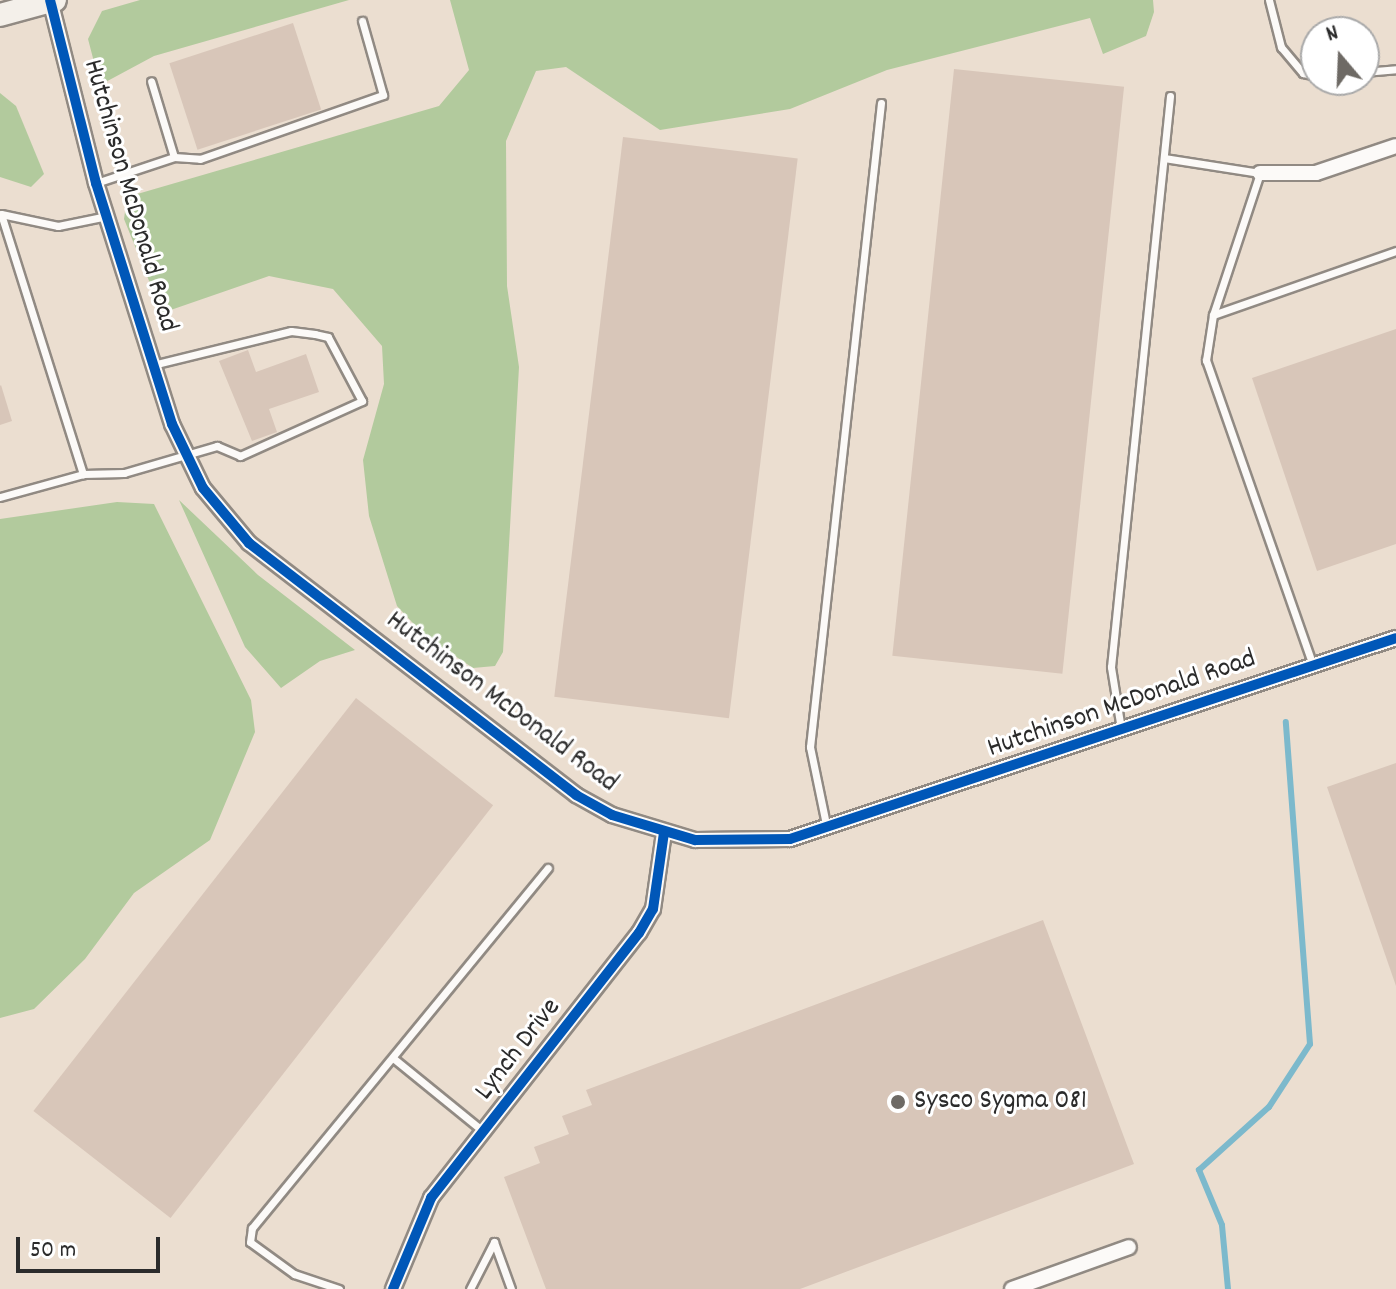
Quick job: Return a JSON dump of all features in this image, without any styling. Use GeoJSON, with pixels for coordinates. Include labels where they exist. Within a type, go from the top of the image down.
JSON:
{"type":"FeatureCollection","features":[{"type":"Feature","properties":{"kind":"main road"},"geometry":{"type":"LineString","coordinates":[[0,15],[52,0]]}},
{"type":"Feature","properties":{"kind":"street","name":"Hutchinson McDonald Road"},"geometry":{"type":"LineString","coordinates":[[52,0],[96,183],[185,456],[249,543],[576,795],[664,833],[755,843],[827,831],[1396,638]]}},
{"type":"Feature","properties":{"kind":"street"},"geometry":{"type":"LineString","coordinates":[[1260,173],[1316,173],[1396,146]]}},
{"type":"Feature","properties":{"kind":"street","name":"Lynch Drive"},"geometry":{"type":"LineString","coordinates":[[393,1289],[431,1198],[639,933],[653,909],[664,833]]}},
{"type":"Feature","properties":{"kind":"street"},"geometry":{"type":"LineString","coordinates":[[1012,1289],[1129,1247]]}},
{"type":"Feature","properties":{"kind":"lane"},"geometry":{"type":"LineString","coordinates":[[1269,0],[1281,47],[1300,69]]}},
{"type":"Feature","properties":{"kind":"lane"},"geometry":{"type":"LineString","coordinates":[[96,183],[174,157],[200,159],[383,95],[362,21]]}},
{"type":"Feature","properties":{"kind":"lane"},"geometry":{"type":"LineString","coordinates":[[151,81],[174,157]]}},
{"type":"Feature","properties":{"kind":"lane"},"geometry":{"type":"LineString","coordinates":[[1121,731],[1111,667],[1170,96]]}},
{"type":"Feature","properties":{"kind":"lane"},"geometry":{"type":"LineString","coordinates":[[827,831],[810,747],[881,103]]}},
{"type":"Feature","properties":{"kind":"lane"},"geometry":{"type":"LineString","coordinates":[[1164,158],[1260,173],[1213,315],[1210,376],[1313,666]]}},
{"type":"Feature","properties":{"kind":"lane"},"geometry":{"type":"LineString","coordinates":[[83,474],[1,214],[58,226],[107,216]]}},
{"type":"Feature","properties":{"kind":"lane"},"geometry":{"type":"LineString","coordinates":[[1213,315],[1396,251]]}},
{"type":"Feature","properties":{"kind":"lane"},"geometry":{"type":"LineString","coordinates":[[0,497],[83,474],[124,473],[217,446],[240,456],[362,401],[328,337],[315,334],[291,331],[153,365]]}},
{"type":"Feature","properties":{"kind":"lane"},"geometry":{"type":"LineString","coordinates":[[339,1289],[294,1274],[249,1236],[548,868]]}},
{"type":"Feature","properties":{"kind":"lane"},"geometry":{"type":"LineString","coordinates":[[393,1058],[484,1132]]}},
{"type":"Feature","properties":{"kind":"lane"},"geometry":{"type":"LineString","coordinates":[[470,1289],[494,1242],[511,1289]]}},
{"type":"Feature","properties":{"kind":"green space"},"geometry":{"type":"Polygon","coordinates":[[[140,0],[349,0],[154,56],[100,85],[88,39],[102,11],[140,0]]]}},
{"type":"Feature","properties":{"kind":"green space"},"geometry":{"type":"Polygon","coordinates":[[[450,0],[1153,0],[1154,12],[1146,36],[1103,54],[1090,18],[887,70],[790,109],[660,130],[566,67],[536,71],[506,141],[507,286],[519,367],[503,652],[495,666],[473,668],[425,636],[397,606],[369,516],[363,460],[384,384],[382,346],[333,289],[269,276],[162,313],[124,219],[127,197],[439,106],[469,70],[450,0]]]}},
{"type":"Feature","properties":{"kind":"green space"},"geometry":{"type":"Polygon","coordinates":[[[0,93],[16,106],[44,174],[31,187],[0,177],[0,93]]]}},
{"type":"Feature","properties":{"kind":"green space"},"geometry":{"type":"Polygon","coordinates":[[[179,500],[258,575],[355,650],[320,661],[281,688],[245,647],[179,500]]]}},
{"type":"Feature","properties":{"kind":"green space"},"geometry":{"type":"Polygon","coordinates":[[[117,502],[154,504],[251,700],[255,732],[210,840],[134,893],[85,959],[34,1009],[0,1018],[0,519],[117,502]]]}},
{"type":"Feature","properties":{"kind":"building"},"geometry":{"type":"Polygon","coordinates":[[[293,23],[321,110],[197,150],[169,63],[293,23]]]}},
{"type":"Feature","properties":{"kind":"building"},"geometry":{"type":"Polygon","coordinates":[[[954,69],[1124,87],[1062,674],[892,656],[954,69]]]}},
{"type":"Feature","properties":{"kind":"building"},"geometry":{"type":"Polygon","coordinates":[[[623,137],[798,158],[729,718],[554,697],[623,137]]]}},
{"type":"Feature","properties":{"kind":"building"},"geometry":{"type":"Polygon","coordinates":[[[1396,329],[1396,544],[1317,571],[1252,378],[1396,329]]]}},
{"type":"Feature","properties":{"kind":"building"},"geometry":{"type":"Polygon","coordinates":[[[248,350],[256,372],[306,354],[319,392],[269,409],[277,432],[252,441],[219,361],[248,350]]]}},
{"type":"Feature","properties":{"kind":"building"},"geometry":{"type":"Polygon","coordinates":[[[0,386],[12,421],[0,425],[0,386]]]}},
{"type":"Feature","properties":{"kind":"building"},"geometry":{"type":"Polygon","coordinates":[[[356,698],[493,805],[171,1218],[33,1111],[356,698]]]}},
{"type":"Feature","properties":{"kind":"building"},"geometry":{"type":"Polygon","coordinates":[[[1396,763],[1396,986],[1327,787],[1396,763]]]}},
{"type":"Feature","properties":{"kind":"building"},"geometry":{"type":"Polygon","coordinates":[[[1043,920],[1134,1164],[800,1289],[546,1289],[504,1177],[540,1163],[534,1147],[569,1134],[562,1116],[592,1105],[586,1090],[1043,920]]]}},
{"type":"Feature","properties":{"kind":"waterway"},"geometry":{"type":"LineString","coordinates":[[1228,1289],[1222,1225],[1199,1170],[1269,1107],[1310,1044],[1286,722]]}},
{"type":"Feature","properties":{"kind":"cycle path"},"geometry":{"type":"LineString","coordinates":[[50,0],[96,183],[172,424],[203,488],[249,543],[576,795],[612,815],[695,840],[790,839],[1396,638]]}},
{"type":"Feature","properties":{"kind":"cycle path"},"geometry":{"type":"LineString","coordinates":[[393,1289],[431,1198],[639,933],[653,909],[664,833]]}},
{"type":"Feature","properties":{"kind":"place","name":"Sysco Sygma 081"},"geometry":{"type":"Point","coordinates":[898,1102]}}]}
